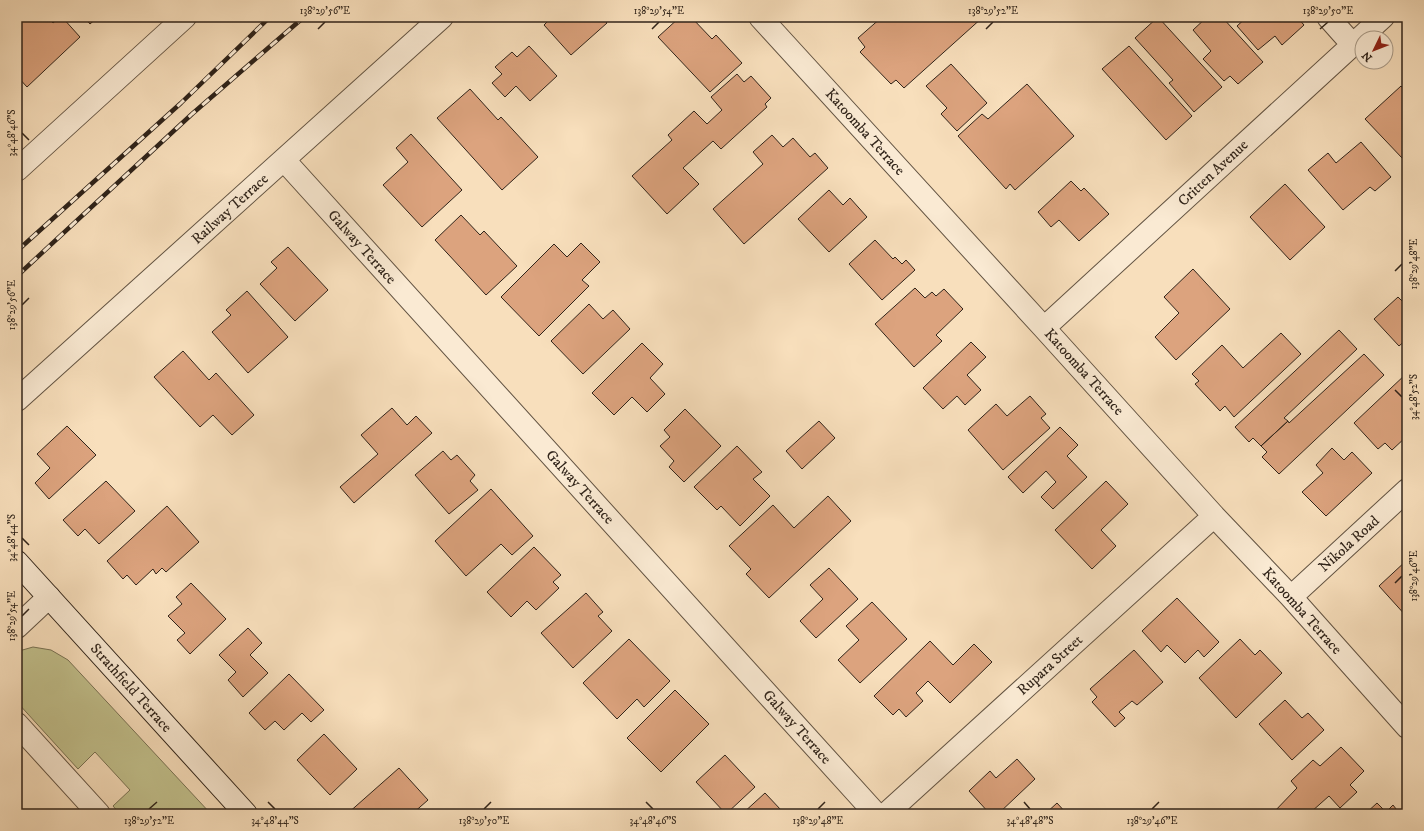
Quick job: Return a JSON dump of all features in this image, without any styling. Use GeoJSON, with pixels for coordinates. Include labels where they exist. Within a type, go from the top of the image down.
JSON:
{"type":"FeatureCollection","features":[{"type":"Feature","properties":{"kind":"street"},"geometry":{"type":"LineString","coordinates":[[17,170],[185,17]]}},
{"type":"Feature","properties":{"kind":"street","name":"Railway Terrace"},"geometry":{"type":"LineString","coordinates":[[17,400],[442,17]]}},
{"type":"Feature","properties":{"kind":"street","name":"Katoomba Terrace"},"geometry":{"type":"LineString","coordinates":[[760,17],[1407,727]]}},
{"type":"Feature","properties":{"kind":"street"},"geometry":{"type":"LineString","coordinates":[[1328,17],[1352,44]]}},
{"type":"Feature","properties":{"kind":"street","name":"Critten Avenue"},"geometry":{"type":"LineString","coordinates":[[1044,328],[1383,17]]}},
{"type":"Feature","properties":{"kind":"street","name":"Galway Terrace"},"geometry":{"type":"LineString","coordinates":[[284,160],[876,814]]}},
{"type":"Feature","properties":{"kind":"street","name":"Nikola Road"},"geometry":{"type":"LineString","coordinates":[[1290,597],[1407,490]]}},
{"type":"Feature","properties":{"kind":"street","name":"Rupara Street"},"geometry":{"type":"LineString","coordinates":[[886,814],[1214,516]]}},
{"type":"Feature","properties":{"kind":"street","name":"Strathfield Terrace"},"geometry":{"type":"LineString","coordinates":[[17,562],[246,814]]}},
{"type":"Feature","properties":{"kind":"street"},"geometry":{"type":"LineString","coordinates":[[17,627],[49,597]]}},
{"type":"Feature","properties":{"kind":"street"},"geometry":{"type":"LineString","coordinates":[[17,724],[99,814]]}},
{"type":"Feature","properties":{"kind":"shaded area"},"geometry":{"type":"Polygon","coordinates":[[[33,647],[51,650],[68,660],[211,814],[120,814],[113,806],[130,790],[95,752],[78,769],[17,702],[17,653],[33,647]]]}},
{"type":"Feature","properties":{"kind":"building"},"geometry":{"type":"Polygon","coordinates":[[[17,17],[47,17],[53,23],[62,17],[80,37],[27,87],[17,76],[17,17]]]}},
{"type":"Feature","properties":{"kind":"building"},"geometry":{"type":"Polygon","coordinates":[[[84,17],[98,17],[90,24],[84,17]]]}},
{"type":"Feature","properties":{"kind":"building"},"geometry":{"type":"Polygon","coordinates":[[[552,17],[602,17],[607,23],[571,55],[544,25],[552,17]]]}},
{"type":"Feature","properties":{"kind":"building"},"geometry":{"type":"Polygon","coordinates":[[[680,17],[691,17],[712,39],[716,35],[742,63],[710,92],[658,37],[680,17]]]}},
{"type":"Feature","properties":{"kind":"building"},"geometry":{"type":"Polygon","coordinates":[[[882,17],[983,17],[904,88],[896,80],[891,84],[860,52],[865,47],[858,38],[882,17]]]}},
{"type":"Feature","properties":{"kind":"building"},"geometry":{"type":"Polygon","coordinates":[[[1158,17],[1222,87],[1194,112],[1169,83],[1173,80],[1135,38],[1158,17]]]}},
{"type":"Feature","properties":{"kind":"building"},"geometry":{"type":"Polygon","coordinates":[[[1207,17],[1222,17],[1263,62],[1238,84],[1230,76],[1224,81],[1203,59],[1211,51],[1193,30],[1207,17]]]}},
{"type":"Feature","properties":{"kind":"building"},"geometry":{"type":"Polygon","coordinates":[[[1247,17],[1297,17],[1304,25],[1282,45],[1275,36],[1258,50],[1237,26],[1247,17]]]}},
{"type":"Feature","properties":{"kind":"building"},"geometry":{"type":"Polygon","coordinates":[[[529,46],[557,76],[530,101],[516,86],[505,97],[492,83],[502,74],[495,67],[512,52],[517,57],[529,46]]]}},
{"type":"Feature","properties":{"kind":"building"},"geometry":{"type":"Polygon","coordinates":[[[1129,46],[1192,116],[1166,140],[1102,69],[1129,46]]]}},
{"type":"Feature","properties":{"kind":"building"},"geometry":{"type":"Polygon","coordinates":[[[951,64],[987,103],[957,131],[941,114],[947,108],[926,86],[951,64]]]}},
{"type":"Feature","properties":{"kind":"building"},"geometry":{"type":"Polygon","coordinates":[[[737,74],[744,82],[751,76],[771,98],[765,104],[767,107],[721,149],[713,141],[683,168],[699,184],[667,214],[632,176],[672,140],[668,135],[694,111],[707,124],[722,110],[711,97],[737,74]]]}},
{"type":"Feature","properties":{"kind":"building"},"geometry":{"type":"Polygon","coordinates":[[[1027,84],[1074,136],[1015,190],[1010,184],[1006,189],[958,136],[982,114],[988,119],[1027,84]]]}},
{"type":"Feature","properties":{"kind":"building"},"geometry":{"type":"Polygon","coordinates":[[[1401,86],[1407,93],[1407,155],[1403,159],[1365,119],[1401,86]]]}},
{"type":"Feature","properties":{"kind":"building"},"geometry":{"type":"Polygon","coordinates":[[[470,89],[498,120],[501,117],[538,157],[502,190],[437,118],[470,89]]]}},
{"type":"Feature","properties":{"kind":"building"},"geometry":{"type":"Polygon","coordinates":[[[411,134],[462,190],[422,227],[383,185],[408,162],[396,148],[411,134]]]}},
{"type":"Feature","properties":{"kind":"building"},"geometry":{"type":"Polygon","coordinates":[[[772,135],[783,147],[793,138],[810,157],[815,153],[828,168],[744,244],[713,209],[763,164],[753,152],[772,135]]]}},
{"type":"Feature","properties":{"kind":"building"},"geometry":{"type":"Polygon","coordinates":[[[1361,142],[1391,177],[1375,191],[1370,187],[1343,210],[1308,170],[1328,153],[1336,163],[1361,142]]]}},
{"type":"Feature","properties":{"kind":"building"},"geometry":{"type":"Polygon","coordinates":[[[1071,181],[1081,191],[1084,188],[1109,214],[1079,241],[1059,220],[1051,227],[1038,212],[1071,181]]]}},
{"type":"Feature","properties":{"kind":"building"},"geometry":{"type":"Polygon","coordinates":[[[1285,184],[1325,227],[1290,260],[1250,217],[1285,184]]]}},
{"type":"Feature","properties":{"kind":"building"},"geometry":{"type":"Polygon","coordinates":[[[829,190],[843,205],[850,198],[867,217],[829,252],[798,219],[829,190]]]}},
{"type":"Feature","properties":{"kind":"building"},"geometry":{"type":"Polygon","coordinates":[[[461,215],[480,235],[484,231],[517,266],[486,295],[435,240],[461,215]]]}},
{"type":"Feature","properties":{"kind":"building"},"geometry":{"type":"Polygon","coordinates":[[[875,240],[893,259],[895,257],[902,264],[906,260],[915,270],[882,300],[849,264],[875,240]]]}},
{"type":"Feature","properties":{"kind":"building"},"geometry":{"type":"Polygon","coordinates":[[[581,243],[600,262],[582,280],[589,286],[539,336],[501,297],[554,244],[567,257],[581,243]]]}},
{"type":"Feature","properties":{"kind":"building"},"geometry":{"type":"Polygon","coordinates":[[[288,247],[328,290],[295,321],[260,284],[277,268],[271,262],[288,247]]]}},
{"type":"Feature","properties":{"kind":"building"},"geometry":{"type":"Polygon","coordinates":[[[1193,269],[1230,309],[1176,360],[1155,337],[1179,313],[1164,297],[1193,269]]]}},
{"type":"Feature","properties":{"kind":"building"},"geometry":{"type":"Polygon","coordinates":[[[915,288],[925,298],[932,292],[936,296],[944,289],[963,309],[936,335],[942,341],[914,367],[875,324],[915,288]]]}},
{"type":"Feature","properties":{"kind":"building"},"geometry":{"type":"Polygon","coordinates":[[[247,291],[288,337],[248,373],[212,332],[231,315],[226,310],[247,291]]]}},
{"type":"Feature","properties":{"kind":"building"},"geometry":{"type":"Polygon","coordinates":[[[1398,297],[1407,306],[1407,339],[1399,346],[1374,319],[1398,297]]]}},
{"type":"Feature","properties":{"kind":"building"},"geometry":{"type":"Polygon","coordinates":[[[589,304],[603,319],[613,310],[630,329],[583,374],[551,341],[589,304]]]}},
{"type":"Feature","properties":{"kind":"building"},"geometry":{"type":"Polygon","coordinates":[[[1339,330],[1357,349],[1284,418],[1288,421],[1261,446],[1253,438],[1249,442],[1235,427],[1339,330]]]}},
{"type":"Feature","properties":{"kind":"building"},"geometry":{"type":"Polygon","coordinates":[[[1281,333],[1301,354],[1234,417],[1225,406],[1220,411],[1195,384],[1199,381],[1192,374],[1222,345],[1243,368],[1281,333]]]}},
{"type":"Feature","properties":{"kind":"building"},"geometry":{"type":"Polygon","coordinates":[[[971,342],[986,357],[967,375],[981,390],[965,405],[957,396],[943,409],[923,388],[971,342]]]}},
{"type":"Feature","properties":{"kind":"building"},"geometry":{"type":"Polygon","coordinates":[[[642,343],[663,364],[650,378],[665,394],[647,412],[632,397],[614,415],[592,393],[642,343]]]}},
{"type":"Feature","properties":{"kind":"building"},"geometry":{"type":"Polygon","coordinates":[[[183,351],[209,380],[216,373],[254,415],[232,435],[213,415],[200,427],[154,377],[183,351]]]}},
{"type":"Feature","properties":{"kind":"building"},"geometry":{"type":"Polygon","coordinates":[[[1364,354],[1384,375],[1279,474],[1262,457],[1267,452],[1261,446],[1288,421],[1289,423],[1364,354]]]}},
{"type":"Feature","properties":{"kind":"building"},"geometry":{"type":"Polygon","coordinates":[[[1407,373],[1407,436],[1392,450],[1385,443],[1378,449],[1354,423],[1407,373]]]}},
{"type":"Feature","properties":{"kind":"building"},"geometry":{"type":"Polygon","coordinates":[[[1030,396],[1046,414],[1041,418],[1050,428],[1003,470],[968,430],[996,404],[1007,416],[1030,396]]]}},
{"type":"Feature","properties":{"kind":"building"},"geometry":{"type":"Polygon","coordinates":[[[392,408],[407,425],[416,416],[432,433],[354,503],[340,487],[378,454],[361,435],[392,408]]]}},
{"type":"Feature","properties":{"kind":"building"},"geometry":{"type":"Polygon","coordinates":[[[685,409],[721,446],[684,482],[669,467],[674,461],[660,446],[670,437],[664,430],[685,409]]]}},
{"type":"Feature","properties":{"kind":"building"},"geometry":{"type":"Polygon","coordinates":[[[819,421],[835,438],[802,469],[786,451],[819,421]]]}},
{"type":"Feature","properties":{"kind":"building"},"geometry":{"type":"Polygon","coordinates":[[[67,426],[96,455],[49,499],[35,483],[50,468],[37,454],[67,426]]]}},
{"type":"Feature","properties":{"kind":"building"},"geometry":{"type":"Polygon","coordinates":[[[1060,427],[1078,445],[1067,456],[1087,477],[1053,509],[1041,497],[1056,482],[1046,471],[1023,493],[1008,477],[1060,427]]]}},
{"type":"Feature","properties":{"kind":"building"},"geometry":{"type":"Polygon","coordinates":[[[737,446],[762,472],[753,479],[770,496],[740,526],[721,506],[717,510],[694,487],[737,446]]]}},
{"type":"Feature","properties":{"kind":"building"},"geometry":{"type":"Polygon","coordinates":[[[1332,448],[1344,460],[1352,452],[1372,473],[1326,516],[1302,492],[1323,473],[1316,465],[1332,448]]]}},
{"type":"Feature","properties":{"kind":"building"},"geometry":{"type":"Polygon","coordinates":[[[443,451],[451,460],[457,455],[475,475],[470,481],[478,490],[449,514],[415,475],[443,451]]]}},
{"type":"Feature","properties":{"kind":"building"},"geometry":{"type":"Polygon","coordinates":[[[106,481],[135,511],[99,544],[85,529],[78,536],[63,520],[106,481]]]}},
{"type":"Feature","properties":{"kind":"building"},"geometry":{"type":"Polygon","coordinates":[[[1106,481],[1128,504],[1101,530],[1116,546],[1092,569],[1055,530],[1106,481]]]}},
{"type":"Feature","properties":{"kind":"building"},"geometry":{"type":"Polygon","coordinates":[[[491,489],[533,536],[512,555],[501,544],[466,576],[435,541],[491,489]]]}},
{"type":"Feature","properties":{"kind":"building"},"geometry":{"type":"Polygon","coordinates":[[[828,496],[851,521],[769,598],[746,574],[751,569],[729,546],[773,505],[794,528],[828,496]]]}},
{"type":"Feature","properties":{"kind":"building"},"geometry":{"type":"Polygon","coordinates":[[[167,506],[199,542],[166,572],[162,568],[156,574],[153,569],[136,585],[127,575],[123,579],[107,561],[167,506]]]}},
{"type":"Feature","properties":{"kind":"building"},"geometry":{"type":"Polygon","coordinates":[[[534,547],[561,575],[553,582],[559,588],[536,610],[527,601],[511,617],[487,592],[534,547]]]}},
{"type":"Feature","properties":{"kind":"building"},"geometry":{"type":"Polygon","coordinates":[[[1407,560],[1407,617],[1379,586],[1407,560]]]}},
{"type":"Feature","properties":{"kind":"building"},"geometry":{"type":"Polygon","coordinates":[[[829,568],[858,599],[816,638],[800,621],[823,599],[810,585],[829,568]]]}},
{"type":"Feature","properties":{"kind":"building"},"geometry":{"type":"Polygon","coordinates":[[[191,583],[226,619],[190,654],[177,640],[185,633],[168,616],[182,604],[176,597],[191,583]]]}},
{"type":"Feature","properties":{"kind":"building"},"geometry":{"type":"Polygon","coordinates":[[[586,593],[603,612],[598,616],[612,631],[573,668],[541,633],[586,593]]]}},
{"type":"Feature","properties":{"kind":"building"},"geometry":{"type":"Polygon","coordinates":[[[1177,598],[1219,642],[1204,657],[1198,650],[1185,663],[1167,645],[1161,652],[1142,631],[1177,598]]]}},
{"type":"Feature","properties":{"kind":"building"},"geometry":{"type":"Polygon","coordinates":[[[872,602],[907,639],[860,683],[838,660],[859,640],[846,626],[872,602]]]}},
{"type":"Feature","properties":{"kind":"building"},"geometry":{"type":"Polygon","coordinates":[[[248,628],[262,643],[250,655],[268,673],[243,697],[228,680],[236,672],[219,655],[248,628]]]}},
{"type":"Feature","properties":{"kind":"building"},"geometry":{"type":"Polygon","coordinates":[[[629,639],[670,681],[644,707],[637,699],[617,719],[583,683],[629,639]]]}},
{"type":"Feature","properties":{"kind":"building"},"geometry":{"type":"Polygon","coordinates":[[[1240,639],[1255,655],[1260,650],[1282,673],[1236,718],[1199,678],[1240,639]]]}},
{"type":"Feature","properties":{"kind":"building"},"geometry":{"type":"Polygon","coordinates":[[[930,641],[953,665],[974,644],[992,662],[950,703],[928,681],[916,693],[923,701],[906,717],[899,709],[893,715],[874,696],[930,641]]]}},
{"type":"Feature","properties":{"kind":"building"},"geometry":{"type":"Polygon","coordinates":[[[1134,650],[1163,682],[1137,705],[1132,701],[1119,712],[1125,718],[1115,727],[1092,702],[1097,697],[1090,689],[1134,650]]]}},
{"type":"Feature","properties":{"kind":"building"},"geometry":{"type":"Polygon","coordinates":[[[289,674],[324,710],[311,722],[302,713],[284,730],[275,721],[265,730],[249,713],[289,674]]]}},
{"type":"Feature","properties":{"kind":"building"},"geometry":{"type":"Polygon","coordinates":[[[675,690],[709,724],[661,772],[627,738],[675,690]]]}},
{"type":"Feature","properties":{"kind":"building"},"geometry":{"type":"Polygon","coordinates":[[[1285,700],[1302,718],[1308,713],[1324,730],[1292,760],[1259,724],[1285,700]]]}},
{"type":"Feature","properties":{"kind":"building"},"geometry":{"type":"Polygon","coordinates":[[[324,734],[357,769],[330,795],[297,760],[324,734]]]}},
{"type":"Feature","properties":{"kind":"building"},"geometry":{"type":"Polygon","coordinates":[[[1341,747],[1364,771],[1350,785],[1357,792],[1340,808],[1329,796],[1311,812],[1313,814],[1272,814],[1297,788],[1291,781],[1313,760],[1320,766],[1341,747]]]}},
{"type":"Feature","properties":{"kind":"building"},"geometry":{"type":"Polygon","coordinates":[[[725,755],[755,787],[726,814],[696,782],[725,755]]]}},
{"type":"Feature","properties":{"kind":"building"},"geometry":{"type":"Polygon","coordinates":[[[1017,759],[1035,779],[998,814],[990,814],[969,791],[990,771],[996,778],[1017,759]]]}},
{"type":"Feature","properties":{"kind":"building"},"geometry":{"type":"Polygon","coordinates":[[[399,768],[428,800],[412,814],[347,814],[399,768]]]}},
{"type":"Feature","properties":{"kind":"building"},"geometry":{"type":"Polygon","coordinates":[[[765,793],[781,810],[777,814],[742,814],[765,793]]]}},
{"type":"Feature","properties":{"kind":"building"},"geometry":{"type":"Polygon","coordinates":[[[1057,803],[1067,814],[1045,814],[1057,803]]]}},
{"type":"Feature","properties":{"kind":"building"},"geometry":{"type":"Polygon","coordinates":[[[1377,803],[1386,812],[1393,805],[1400,814],[1365,814],[1377,803]]]}},
{"type":"Feature","properties":{"kind":"railway"},"geometry":{"type":"LineString","coordinates":[[17,251],[181,103],[270,17]]}},
{"type":"Feature","properties":{"kind":"railway"},"geometry":{"type":"LineString","coordinates":[[17,276],[192,114],[304,17]]}}]}
